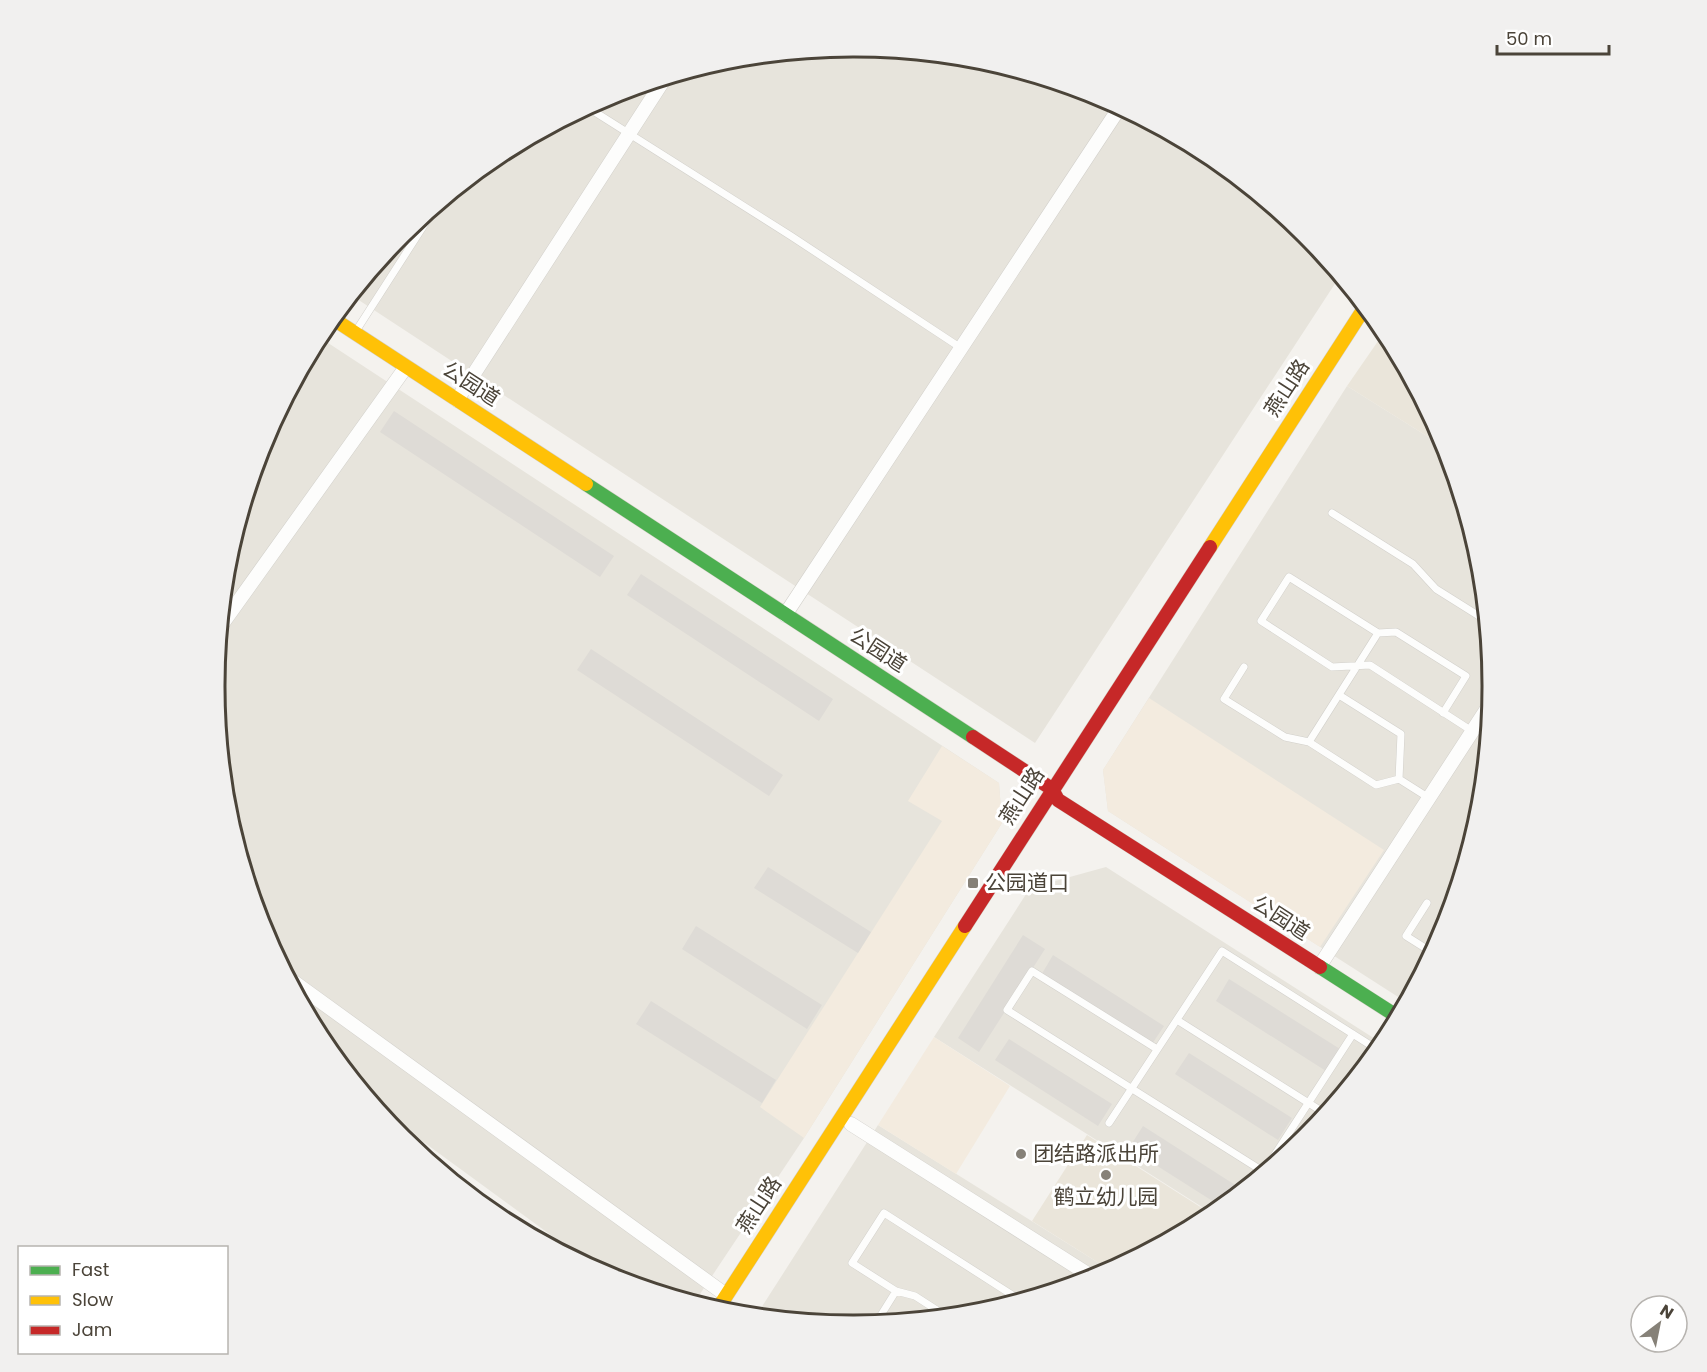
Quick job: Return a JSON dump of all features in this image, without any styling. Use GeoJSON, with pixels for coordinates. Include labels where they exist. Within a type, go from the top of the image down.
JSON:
{"type":"FeatureCollection","features":[{"type":"Feature","properties":{"kind":"main road","name":"燕山路"},"geometry":{"type":"LineString","coordinates":[[735,1304],[851,1124],[1055,794],[1360,314]]}},
{"type":"Feature","properties":{"kind":"main road","name":"公园道"},"geometry":{"type":"LineString","coordinates":[[340,324],[1391,1012]]}},
{"type":"Feature","properties":{"kind":"main road","name":"燕山路"},"geometry":{"type":"LineString","coordinates":[[722,1301],[1055,794],[1368,326]]}},
{"type":"Feature","properties":{"kind":"street"},"geometry":{"type":"LineString","coordinates":[[457,400],[659,88]]}},
{"type":"Feature","properties":{"kind":"street"},"geometry":{"type":"LineString","coordinates":[[785,615],[1115,114]]}},
{"type":"Feature","properties":{"kind":"street"},"geometry":{"type":"LineString","coordinates":[[229,614],[406,367]]}},
{"type":"Feature","properties":{"kind":"street"},"geometry":{"type":"LineString","coordinates":[[1319,967],[1481,717]]}},
{"type":"Feature","properties":{"kind":"street"},"geometry":{"type":"LineString","coordinates":[[302,988],[726,1295]]}},
{"type":"Feature","properties":{"kind":"street"},"geometry":{"type":"LineString","coordinates":[[851,1124],[1083,1271]]}},
{"type":"Feature","properties":{"kind":"lane"},"geometry":{"type":"LineString","coordinates":[[596,113],[791,236],[961,348]]}},
{"type":"Feature","properties":{"kind":"lane"},"geometry":{"type":"LineString","coordinates":[[354,333],[421,230]]}},
{"type":"Feature","properties":{"kind":"lane"},"geometry":{"type":"LineString","coordinates":[[1332,513],[1413,564],[1436,589],[1478,616]]}},
{"type":"Feature","properties":{"kind":"lane"},"geometry":{"type":"LineString","coordinates":[[1443,713],[1466,676],[1396,632],[1378,633],[1289,577],[1261,621],[1332,667],[1370,665],[1443,713],[1472,731]]}},
{"type":"Feature","properties":{"kind":"lane"},"geometry":{"type":"LineString","coordinates":[[1309,742],[1378,633]]}},
{"type":"Feature","properties":{"kind":"lane"},"geometry":{"type":"LineString","coordinates":[[1244,667],[1224,699],[1285,737],[1309,742],[1376,785],[1399,778]]}},
{"type":"Feature","properties":{"kind":"lane"},"geometry":{"type":"LineString","coordinates":[[1339,695],[1401,734],[1399,778]]}},
{"type":"Feature","properties":{"kind":"lane"},"geometry":{"type":"LineString","coordinates":[[1399,778],[1429,798]]}},
{"type":"Feature","properties":{"kind":"lane"},"geometry":{"type":"LineString","coordinates":[[1425,949],[1406,936],[1427,903]]}},
{"type":"Feature","properties":{"kind":"lane"},"geometry":{"type":"LineString","coordinates":[[1109,1123],[1222,951],[1369,1045]]}},
{"type":"Feature","properties":{"kind":"lane"},"geometry":{"type":"LineString","coordinates":[[1157,1049],[1032,971],[1007,1010],[1257,1168]]}},
{"type":"Feature","properties":{"kind":"lane"},"geometry":{"type":"LineString","coordinates":[[1177,1020],[1318,1109]]}},
{"type":"Feature","properties":{"kind":"lane"},"geometry":{"type":"LineString","coordinates":[[1279,1148],[1353,1035]]}},
{"type":"Feature","properties":{"kind":"lane"},"geometry":{"type":"LineString","coordinates":[[937,1310],[915,1296],[896,1291],[852,1263],[884,1213],[1012,1295]]}},
{"type":"Feature","properties":{"kind":"lane"},"geometry":{"type":"LineString","coordinates":[[881,1314],[896,1291]]}},
{"type":"Feature","properties":{"kind":"shaded area"},"geometry":{"type":"Polygon","coordinates":[[[812,58],[895,58],[936,62],[1016,78],[1056,90],[1132,122],[1203,163],[1268,213],[1298,241],[1336,283],[1035,743],[357,299],[409,241],[439,213],[504,163],[539,141],[575,122],[651,90],[691,78],[771,62],[812,58]]]}},
{"type":"Feature","properties":{"kind":"shaded area"},"geometry":{"type":"Polygon","coordinates":[[[1378,341],[1418,408],[1432,440],[1347,386],[1378,341]]]}},
{"type":"Feature","properties":{"kind":"shaded area"},"geometry":{"type":"Polygon","coordinates":[[[327,343],[999,783],[1002,823],[804,1138],[699,1296],[651,1282],[561,1243],[411,1133],[354,1069],[309,1000],[289,964],[272,927],[246,849],[230,768],[226,727],[226,645],[230,604],[246,523],[272,445],[309,371],[327,343]]]}},
{"type":"Feature","properties":{"kind":"shaded area"},"geometry":{"type":"Polygon","coordinates":[[[1347,386],[1432,440],[1461,523],[1477,604],[1481,645],[1481,727],[1477,768],[1461,849],[1435,927],[1400,998],[1108,811],[1103,770],[1347,386]]]}},
{"type":"Feature","properties":{"kind":"shaded area"},"geometry":{"type":"Polygon","coordinates":[[[1149,698],[1384,850],[1320,947],[1108,811],[1103,770],[1149,698]]]}},
{"type":"Feature","properties":{"kind":"shaded area"},"geometry":{"type":"Polygon","coordinates":[[[942,746],[999,783],[1002,823],[804,1138],[760,1107],[942,821],[908,801],[942,746]]]}},
{"type":"Feature","properties":{"kind":"shaded area"},"geometry":{"type":"Polygon","coordinates":[[[1106,867],[1374,1038],[1353,1069],[1298,1131],[1268,1159],[1204,1208],[934,1037],[1030,888],[1106,867]]]}},
{"type":"Feature","properties":{"kind":"shaded area"},"geometry":{"type":"Polygon","coordinates":[[[934,1037],[1010,1086],[956,1174],[878,1125],[934,1037]]]}},
{"type":"Feature","properties":{"kind":"shaded area"},"geometry":{"type":"Polygon","coordinates":[[[878,1125],[1101,1264],[1056,1282],[1016,1294],[936,1310],[854,1315],[812,1314],[761,1308],[878,1125]]]}},
{"type":"Feature","properties":{"kind":"shaded area","name":"鹤立幼儿园"},"geometry":{"type":"Polygon","coordinates":[[[1087,1135],[1203,1209],[1168,1231],[1101,1264],[1032,1221],[1087,1135]]]}},
{"type":"Feature","properties":{"kind":"building"},"geometry":{"type":"Polygon","coordinates":[[[394,411],[614,556],[600,577],[380,432],[394,411]]]}},
{"type":"Feature","properties":{"kind":"building"},"geometry":{"type":"Polygon","coordinates":[[[641,574],[833,699],[819,721],[627,595],[641,574]]]}},
{"type":"Feature","properties":{"kind":"building"},"geometry":{"type":"Polygon","coordinates":[[[591,649],[783,775],[769,796],[577,670],[591,649]]]}},
{"type":"Feature","properties":{"kind":"building"},"geometry":{"type":"Polygon","coordinates":[[[768,867],[871,932],[858,953],[754,888],[768,867]]]}},
{"type":"Feature","properties":{"kind":"building"},"geometry":{"type":"Polygon","coordinates":[[[696,926],[822,1005],[807,1029],[682,949],[696,926]]]}},
{"type":"Feature","properties":{"kind":"building"},"geometry":{"type":"Polygon","coordinates":[[[1023,935],[1045,949],[979,1052],[958,1038],[1023,935]]]}},
{"type":"Feature","properties":{"kind":"building"},"geometry":{"type":"Polygon","coordinates":[[[1053,955],[1164,1026],[1150,1047],[1040,977],[1053,955]]]}},
{"type":"Feature","properties":{"kind":"building"},"geometry":{"type":"Polygon","coordinates":[[[1229,979],[1340,1049],[1326,1071],[1216,1001],[1229,979]]]}},
{"type":"Feature","properties":{"kind":"building"},"geometry":{"type":"Polygon","coordinates":[[[651,1001],[776,1080],[762,1103],[636,1024],[651,1001]]]}},
{"type":"Feature","properties":{"kind":"building"},"geometry":{"type":"Polygon","coordinates":[[[1009,1039],[1112,1104],[1098,1126],[995,1060],[1009,1039]]]}},
{"type":"Feature","properties":{"kind":"building"},"geometry":{"type":"Polygon","coordinates":[[[1189,1053],[1292,1118],[1278,1140],[1175,1074],[1189,1053]]]}},
{"type":"Feature","properties":{"kind":"building"},"geometry":{"type":"Polygon","coordinates":[[[1143,1126],[1236,1185],[1213,1201],[1129,1148],[1143,1126]]]}},
{"type":"Feature","properties":{"kind":"traffic: fast"},"geometry":{"type":"LineString","coordinates":[[586,484],[973,737]]}},
{"type":"Feature","properties":{"kind":"traffic: fast"},"geometry":{"type":"LineString","coordinates":[[1320,967],[1391,1012]]}},
{"type":"Feature","properties":{"kind":"traffic: slow"},"geometry":{"type":"LineString","coordinates":[[1210,547],[1360,314]]}},
{"type":"Feature","properties":{"kind":"traffic: slow"},"geometry":{"type":"LineString","coordinates":[[340,323],[586,484]]}},
{"type":"Feature","properties":{"kind":"traffic: slow"},"geometry":{"type":"LineString","coordinates":[[723,1301],[965,926]]}},
{"type":"Feature","properties":{"kind":"traffic: jam"},"geometry":{"type":"LineString","coordinates":[[965,926],[1210,547]]}},
{"type":"Feature","properties":{"kind":"traffic: jam"},"geometry":{"type":"LineString","coordinates":[[973,737],[1052,789],[1058,800],[1320,967]]}},
{"type":"Feature","properties":{"kind":"place","name":"公园道口"},"geometry":{"type":"Point","coordinates":[973,883]}},
{"type":"Feature","properties":{"kind":"place","name":"团结路派出所"},"geometry":{"type":"Point","coordinates":[1021,1154]}},
{"type":"Feature","properties":{"kind":"place","name":"鹤立幼儿园"},"geometry":{"type":"Point","coordinates":[1106,1175]}}]}
